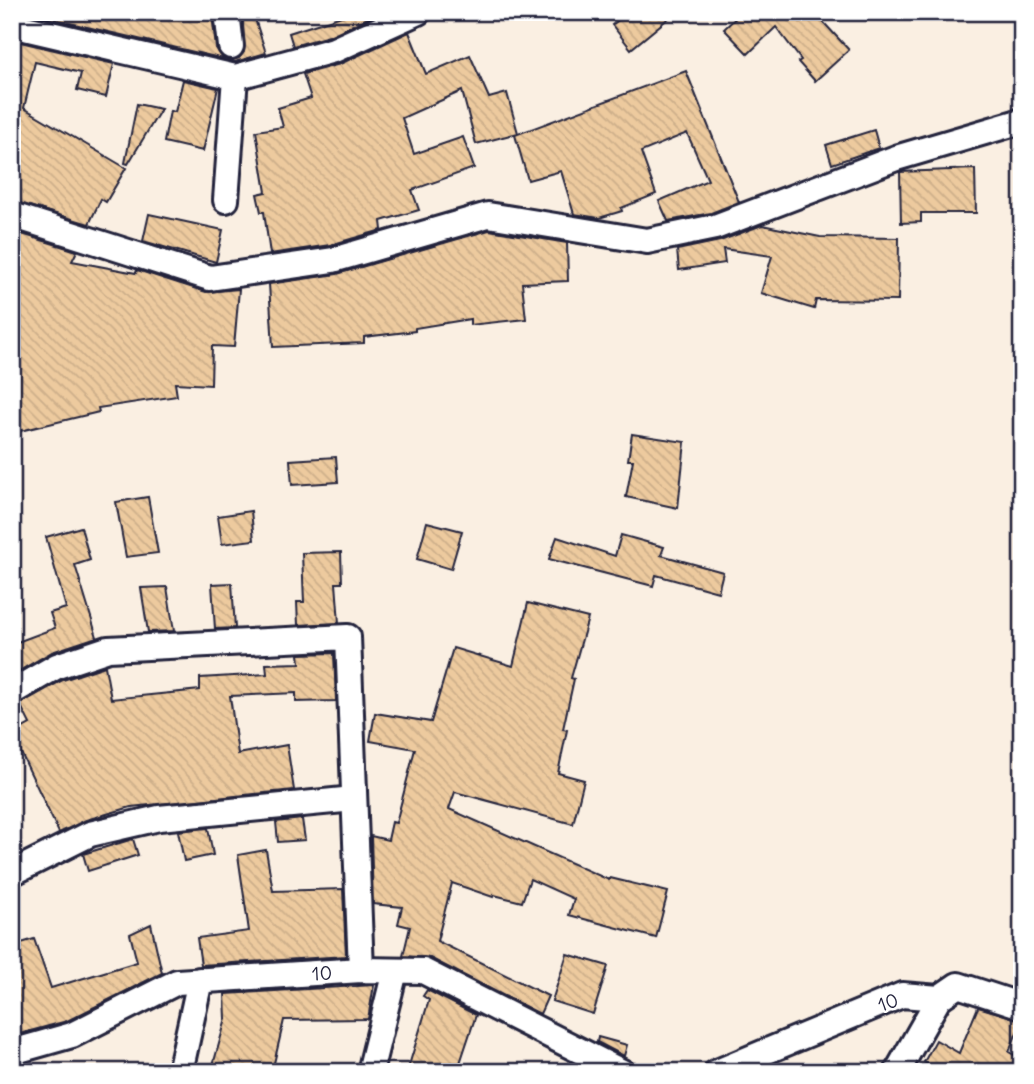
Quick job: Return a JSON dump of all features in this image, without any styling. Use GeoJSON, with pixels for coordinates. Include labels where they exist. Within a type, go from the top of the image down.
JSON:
{"type":"FeatureCollection","features":[{"type":"Feature","properties":{"kind":"street"},"geometry":{"type":"LineString","coordinates":[[227,12],[231,46]]}},
{"type":"Feature","properties":{"kind":"street"},"geometry":{"type":"LineString","coordinates":[[12,25],[235,77],[334,50],[418,12]]}},
{"type":"Feature","properties":{"kind":"street"},"geometry":{"type":"LineString","coordinates":[[226,201],[235,77]]}},
{"type":"Feature","properties":{"kind":"street"},"geometry":{"type":"LineString","coordinates":[[12,215],[210,278],[333,260],[488,215],[647,241],[715,227],[896,158],[1022,121]]}},
{"type":"Feature","properties":{"kind":"street"},"geometry":{"type":"LineString","coordinates":[[12,692],[57,666],[108,649],[348,637],[361,970]]}},
{"type":"Feature","properties":{"kind":"street"},"geometry":{"type":"LineString","coordinates":[[12,873],[90,834],[159,818],[354,799]]}},
{"type":"Feature","properties":{"kind":"street","name":"10"},"geometry":{"type":"LineString","coordinates":[[12,1052],[72,1034],[177,982],[361,970],[423,971],[622,1072]]}},
{"type":"Feature","properties":{"kind":"street"},"geometry":{"type":"LineString","coordinates":[[370,1072],[395,971]]}},
{"type":"Feature","properties":{"kind":"street"},"geometry":{"type":"LineString","coordinates":[[180,1072],[200,980]]}},
{"type":"Feature","properties":{"kind":"street","name":"10"},"geometry":{"type":"LineString","coordinates":[[717,1072],[902,995],[939,998],[958,985],[1022,1006]]}},
{"type":"Feature","properties":{"kind":"street"},"geometry":{"type":"LineString","coordinates":[[897,1072],[939,998]]}},
{"type":"Feature","properties":{"kind":"building"},"geometry":{"type":"Polygon","coordinates":[[[23,12],[114,12],[146,20],[148,12],[212,15],[216,48],[224,59],[23,12]]]}},
{"type":"Feature","properties":{"kind":"building"},"geometry":{"type":"Polygon","coordinates":[[[354,12],[381,12],[329,36],[293,46],[289,33],[354,12]]]}},
{"type":"Feature","properties":{"kind":"building"},"geometry":{"type":"Polygon","coordinates":[[[629,12],[676,12],[631,49],[612,25],[629,12]]]}},
{"type":"Feature","properties":{"kind":"building"},"geometry":{"type":"Polygon","coordinates":[[[742,12],[814,12],[849,50],[815,81],[798,62],[801,60],[776,27],[748,54],[724,29],[742,12]]]}},
{"type":"Feature","properties":{"kind":"building"},"geometry":{"type":"Polygon","coordinates":[[[254,16],[266,53],[235,62],[229,60],[239,58],[244,52],[243,20],[254,16]]]}},
{"type":"Feature","properties":{"kind":"building"},"geometry":{"type":"Polygon","coordinates":[[[409,32],[426,74],[470,55],[489,98],[507,93],[518,133],[476,144],[462,91],[402,118],[414,154],[463,137],[474,168],[412,190],[419,210],[381,221],[382,230],[330,245],[270,254],[264,212],[261,212],[257,194],[266,192],[256,131],[283,127],[278,108],[311,98],[303,74],[340,64],[409,32]]]}},
{"type":"Feature","properties":{"kind":"building"},"geometry":{"type":"Polygon","coordinates":[[[12,40],[114,64],[106,97],[77,90],[81,73],[35,62],[24,108],[126,168],[106,202],[101,199],[89,224],[12,201],[12,40]]]}},
{"type":"Feature","properties":{"kind":"building"},"geometry":{"type":"Polygon","coordinates":[[[686,71],[739,202],[711,213],[668,221],[659,201],[708,180],[687,133],[641,152],[656,194],[621,208],[622,211],[599,218],[574,214],[561,171],[528,180],[515,135],[686,71]]]}},
{"type":"Feature","properties":{"kind":"building"},"geometry":{"type":"Polygon","coordinates":[[[183,80],[218,88],[203,151],[164,142],[170,111],[175,112],[183,80]]]}},
{"type":"Feature","properties":{"kind":"building"},"geometry":{"type":"Polygon","coordinates":[[[137,104],[161,109],[128,164],[125,163],[137,104]]]}},
{"type":"Feature","properties":{"kind":"building"},"geometry":{"type":"Polygon","coordinates":[[[874,130],[879,148],[832,164],[826,145],[874,130]]]}},
{"type":"Feature","properties":{"kind":"building"},"geometry":{"type":"Polygon","coordinates":[[[975,169],[976,213],[921,213],[921,222],[901,223],[900,172],[975,169]]]}},
{"type":"Feature","properties":{"kind":"building"},"geometry":{"type":"Polygon","coordinates":[[[149,214],[223,230],[216,262],[143,241],[149,214]]]}},
{"type":"Feature","properties":{"kind":"building"},"geometry":{"type":"Polygon","coordinates":[[[762,225],[820,237],[899,238],[898,301],[816,300],[814,309],[761,293],[772,256],[723,249],[725,263],[679,270],[677,250],[720,241],[762,225]]]}},
{"type":"Feature","properties":{"kind":"building"},"geometry":{"type":"Polygon","coordinates":[[[489,230],[567,243],[568,281],[522,283],[526,319],[470,325],[470,319],[415,328],[415,331],[364,337],[364,343],[273,347],[269,284],[337,274],[489,230]]]}},
{"type":"Feature","properties":{"kind":"building"},"geometry":{"type":"Polygon","coordinates":[[[12,231],[77,251],[72,261],[136,273],[137,270],[206,292],[239,289],[234,347],[212,346],[211,385],[175,383],[177,396],[98,408],[99,412],[12,433],[12,231]]]}},
{"type":"Feature","properties":{"kind":"building"},"geometry":{"type":"Polygon","coordinates":[[[632,434],[685,442],[678,508],[626,497],[633,460],[628,460],[632,434]]]}},
{"type":"Feature","properties":{"kind":"building"},"geometry":{"type":"Polygon","coordinates":[[[336,457],[338,482],[292,485],[290,460],[336,457]]]}},
{"type":"Feature","properties":{"kind":"building"},"geometry":{"type":"Polygon","coordinates":[[[148,497],[158,553],[126,557],[116,502],[148,497]]]}},
{"type":"Feature","properties":{"kind":"building"},"geometry":{"type":"Polygon","coordinates":[[[251,511],[254,540],[222,544],[218,516],[251,511]]]}},
{"type":"Feature","properties":{"kind":"building"},"geometry":{"type":"Polygon","coordinates":[[[427,522],[462,531],[451,569],[417,559],[427,522]]]}},
{"type":"Feature","properties":{"kind":"building"},"geometry":{"type":"Polygon","coordinates":[[[81,527],[90,560],[75,565],[97,637],[52,652],[12,675],[12,644],[55,628],[50,613],[66,608],[46,537],[81,527]]]}},
{"type":"Feature","properties":{"kind":"building"},"geometry":{"type":"Polygon","coordinates":[[[621,535],[664,547],[661,555],[723,572],[718,592],[656,575],[653,586],[549,559],[557,537],[615,556],[621,535]]]}},
{"type":"Feature","properties":{"kind":"building"},"geometry":{"type":"Polygon","coordinates":[[[341,552],[342,583],[336,583],[339,623],[298,625],[297,602],[304,602],[302,553],[341,552]]]}},
{"type":"Feature","properties":{"kind":"building"},"geometry":{"type":"Polygon","coordinates":[[[232,583],[235,628],[215,629],[212,584],[232,583]]]}},
{"type":"Feature","properties":{"kind":"building"},"geometry":{"type":"Polygon","coordinates":[[[167,587],[174,631],[148,632],[141,588],[167,587]]]}},
{"type":"Feature","properties":{"kind":"building"},"geometry":{"type":"Polygon","coordinates":[[[528,603],[588,618],[571,678],[574,679],[563,729],[567,730],[558,773],[584,780],[573,824],[455,792],[449,809],[609,880],[610,878],[668,892],[656,938],[569,915],[574,899],[530,879],[522,902],[494,895],[493,897],[452,883],[437,941],[548,996],[540,1014],[430,958],[403,956],[410,927],[398,924],[402,907],[373,904],[371,836],[388,840],[392,822],[396,823],[415,749],[370,741],[375,713],[431,722],[453,648],[513,666],[528,603]]]}},
{"type":"Feature","properties":{"kind":"building"},"geometry":{"type":"Polygon","coordinates":[[[334,653],[336,701],[296,702],[296,693],[230,696],[238,754],[287,745],[294,790],[131,807],[86,820],[59,833],[12,734],[30,724],[20,704],[63,680],[105,666],[111,699],[200,690],[200,678],[267,674],[266,664],[300,663],[299,654],[334,653]]]}},
{"type":"Feature","properties":{"kind":"building"},"geometry":{"type":"Polygon","coordinates":[[[302,819],[305,840],[278,842],[276,822],[302,819]]]}},
{"type":"Feature","properties":{"kind":"building"},"geometry":{"type":"Polygon","coordinates":[[[208,828],[213,855],[184,861],[178,831],[208,828]]]}},
{"type":"Feature","properties":{"kind":"building"},"geometry":{"type":"Polygon","coordinates":[[[133,839],[138,855],[88,871],[83,854],[133,839]]]}},
{"type":"Feature","properties":{"kind":"building"},"geometry":{"type":"Polygon","coordinates":[[[266,850],[273,891],[343,889],[346,956],[201,965],[197,938],[249,931],[238,855],[266,850]]]}},
{"type":"Feature","properties":{"kind":"building"},"geometry":{"type":"Polygon","coordinates":[[[151,924],[162,973],[67,1021],[12,1036],[12,946],[34,939],[51,988],[137,962],[130,934],[151,924]]]}},
{"type":"Feature","properties":{"kind":"building"},"geometry":{"type":"Polygon","coordinates":[[[567,954],[608,966],[593,1014],[552,1001],[567,954]]]}},
{"type":"Feature","properties":{"kind":"building"},"geometry":{"type":"Polygon","coordinates":[[[374,985],[368,1019],[284,1020],[272,1072],[211,1072],[226,1019],[225,994],[374,985]]]}},
{"type":"Feature","properties":{"kind":"building"},"geometry":{"type":"Polygon","coordinates":[[[427,990],[476,1015],[457,1072],[407,1072],[429,1000],[423,996],[427,990]]]}},
{"type":"Feature","properties":{"kind":"building"},"geometry":{"type":"Polygon","coordinates":[[[978,1007],[1022,1020],[1009,1052],[1022,1059],[1022,1072],[942,1072],[924,1062],[936,1040],[959,1053],[978,1007]]]}},
{"type":"Feature","properties":{"kind":"building"},"geometry":{"type":"Polygon","coordinates":[[[598,1037],[627,1045],[624,1056],[597,1042],[598,1037]]]}}]}
